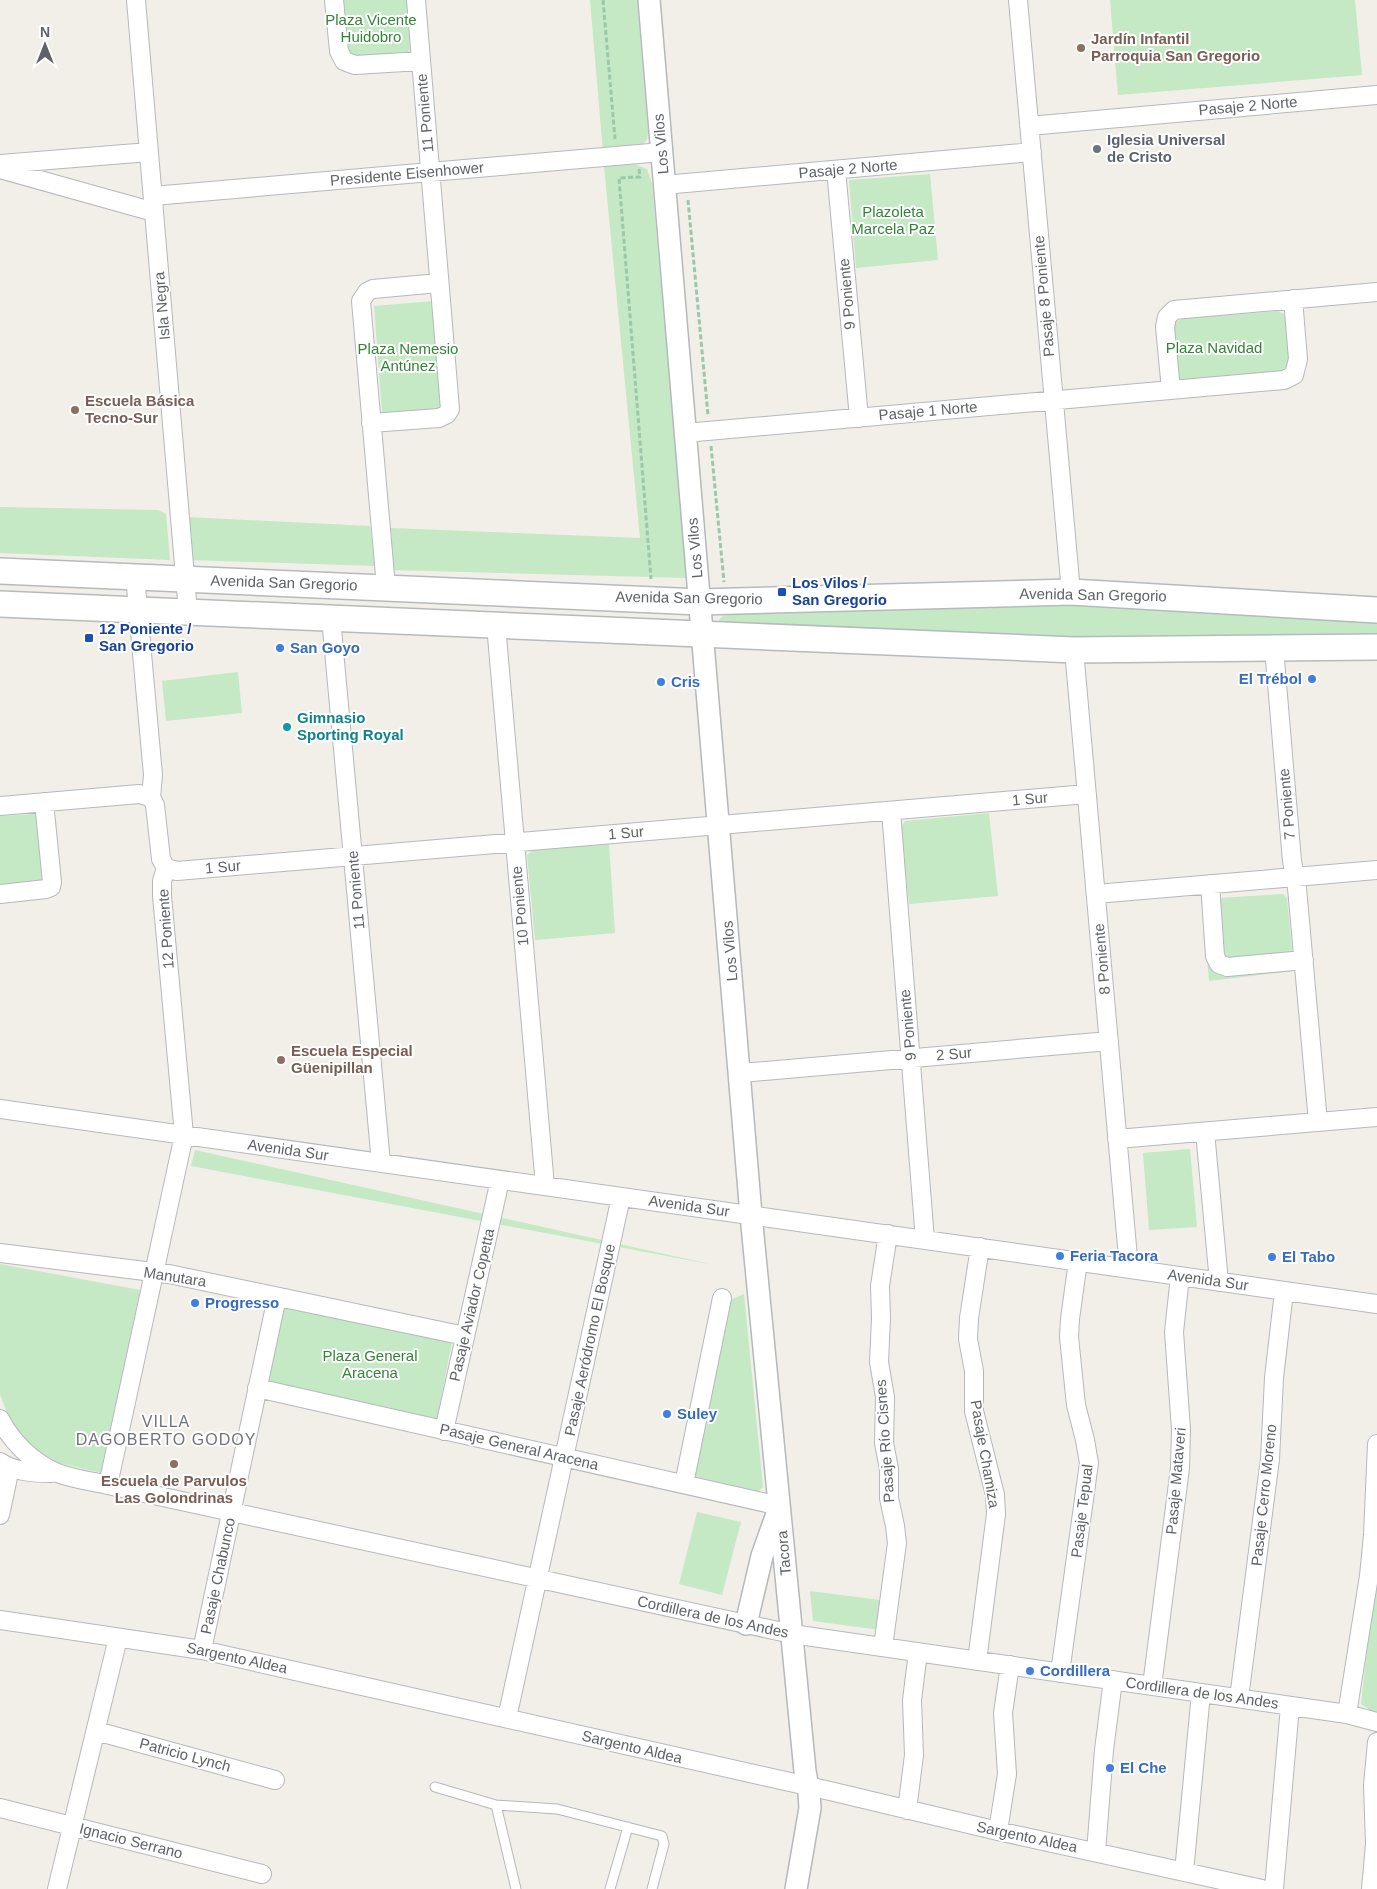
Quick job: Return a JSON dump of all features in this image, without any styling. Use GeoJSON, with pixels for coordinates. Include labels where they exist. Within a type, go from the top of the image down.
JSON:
{"type":"FeatureCollection","features":[{"type":"Feature","properties":{"kind":"main road","name":"Avenida San Gregorio"},"geometry":{"type":"LineString","coordinates":[[0,571],[700,602],[1071,592],[1377,610]]}},
{"type":"Feature","properties":{"kind":"main road"},"geometry":{"type":"LineString","coordinates":[[0,604],[1074,650],[1377,647]]}},
{"type":"Feature","properties":{"kind":"street","name":"Isla Negra"},"geometry":{"type":"LineString","coordinates":[[136,0],[188,612]]}},
{"type":"Feature","properties":{"kind":"street","name":"11 Poniente"},"geometry":{"type":"LineString","coordinates":[[334,0],[339,51],[344,62],[355,65],[421,61]]}},
{"type":"Feature","properties":{"kind":"street","name":"11 Poniente"},"geometry":{"type":"LineString","coordinates":[[371,423],[439,418],[447,414],[450,409],[416,0]]}},
{"type":"Feature","properties":{"kind":"street","name":"Los Vilos"},"geometry":{"type":"LineString","coordinates":[[649,0],[751,1216]]}},
{"type":"Feature","properties":{"kind":"street","name":"Pasaje 8 Poniente"},"geometry":{"type":"LineString","coordinates":[[1018,0],[1071,592]]}},
{"type":"Feature","properties":{"kind":"street","name":"Pasaje 2 Norte"},"geometry":{"type":"LineString","coordinates":[[1029,126],[1377,95]]}},
{"type":"Feature","properties":{"kind":"street"},"geometry":{"type":"LineString","coordinates":[[0,164],[149,152]]}},
{"type":"Feature","properties":{"kind":"street","name":"Presidente Eisenhower"},"geometry":{"type":"LineString","coordinates":[[0,169],[154,204],[430,172],[662,152]]}},
{"type":"Feature","properties":{"kind":"street","name":"Pasaje 2 Norte"},"geometry":{"type":"LineString","coordinates":[[664,185],[1032,152]]}},
{"type":"Feature","properties":{"kind":"street","name":"9 Poniente"},"geometry":{"type":"LineString","coordinates":[[836,170],[858,418]]}},
{"type":"Feature","properties":{"kind":"street"},"geometry":{"type":"LineString","coordinates":[[386,587],[361,308],[363,296],[373,289],[439,284]]}},
{"type":"Feature","properties":{"kind":"street"},"geometry":{"type":"LineString","coordinates":[[1171,390],[1165,328],[1170,313],[1178,309],[1377,292]]}},
{"type":"Feature","properties":{"kind":"street","name":"Pasaje 1 Norte"},"geometry":{"type":"LineString","coordinates":[[685,433],[1284,380],[1292,377],[1296,372],[1298,359],[1293,299]]}},
{"type":"Feature","properties":{"kind":"street","name":"12 Poniente"},"geometry":{"type":"LineString","coordinates":[[108,1485],[184,1135],[162,896],[162,881],[166,868],[161,858],[156,805],[151,798],[153,775],[135,576]]}},
{"type":"Feature","properties":{"kind":"street","name":"11 Poniente"},"geometry":{"type":"LineString","coordinates":[[331,618],[381,1163]]}},
{"type":"Feature","properties":{"kind":"street","name":"10 Poniente"},"geometry":{"type":"LineString","coordinates":[[496,625],[545,1186]]}},
{"type":"Feature","properties":{"kind":"street","name":"7 Poniente"},"geometry":{"type":"LineString","coordinates":[[1274,648],[1292,861],[1304,960],[1318,1122]]}},
{"type":"Feature","properties":{"kind":"street","name":"8 Poniente"},"geometry":{"type":"LineString","coordinates":[[1074,650],[1129,1269]]}},
{"type":"Feature","properties":{"kind":"street"},"geometry":{"type":"LineString","coordinates":[[0,806],[139,794],[151,798]]}},
{"type":"Feature","properties":{"kind":"street","name":"1 Sur"},"geometry":{"type":"LineString","coordinates":[[166,868],[176,871],[1087,794]]}},
{"type":"Feature","properties":{"kind":"street"},"geometry":{"type":"LineString","coordinates":[[0,894],[50,887],[52,882],[44,802]]}},
{"type":"Feature","properties":{"kind":"street","name":"9 Poniente"},"geometry":{"type":"LineString","coordinates":[[891,811],[925,1240]]}},
{"type":"Feature","properties":{"kind":"street"},"geometry":{"type":"LineString","coordinates":[[1096,894],[1377,870]]}},
{"type":"Feature","properties":{"kind":"street"},"geometry":{"type":"LineString","coordinates":[[1210,884],[1215,956],[1218,964],[1227,967],[1304,960]]}},
{"type":"Feature","properties":{"kind":"street","name":"2 Sur"},"geometry":{"type":"LineString","coordinates":[[740,1073],[1109,1041]]}},
{"type":"Feature","properties":{"kind":"street","name":"Avenida Sur"},"geometry":{"type":"LineString","coordinates":[[0,1109],[1377,1304]]}},
{"type":"Feature","properties":{"kind":"street"},"geometry":{"type":"LineString","coordinates":[[1117,1140],[1377,1117]]}},
{"type":"Feature","properties":{"kind":"street"},"geometry":{"type":"LineString","coordinates":[[1204,1132],[1219,1282]]}},
{"type":"Feature","properties":{"kind":"street","name":"Pasaje Aviador Copetta"},"geometry":{"type":"LineString","coordinates":[[444,1431],[500,1180]]}},
{"type":"Feature","properties":{"kind":"street","name":"Pasaje Aeródromo El Bosque"},"geometry":{"type":"LineString","coordinates":[[507,1718],[621,1197]]}},
{"type":"Feature","properties":{"kind":"street","name":"Tacora"},"geometry":{"type":"LineString","coordinates":[[751,1216],[810,1808],[796,1889]]}},
{"type":"Feature","properties":{"kind":"street","name":"Pasaje Río Cisnes"},"geometry":{"type":"LineString","coordinates":[[883,1647],[897,1543],[889,1498],[889,1469],[884,1443],[885,1397],[879,1362],[880,1286],[888,1234]]}},
{"type":"Feature","properties":{"kind":"street","name":"Pasaje Chamiza"},"geometry":{"type":"LineString","coordinates":[[977,1661],[996,1514],[995,1496],[974,1411],[974,1371],[968,1339],[969,1318],[980,1248]]}},
{"type":"Feature","properties":{"kind":"street","name":"Manutara"},"geometry":{"type":"LineString","coordinates":[[0,1253],[169,1274],[465,1336]]}},
{"type":"Feature","properties":{"kind":"street","name":"Pasaje Tepual"},"geometry":{"type":"LineString","coordinates":[[1060,1673],[1088,1464],[1085,1440],[1076,1405],[1070,1337],[1070,1319],[1078,1261]]}},
{"type":"Feature","properties":{"kind":"street","name":"Pasaje Mataveri"},"geometry":{"type":"LineString","coordinates":[[1152,1686],[1180,1468],[1182,1429],[1174,1332],[1180,1276]]}},
{"type":"Feature","properties":{"kind":"street","name":"Pasaje Cerro Moreno"},"geometry":{"type":"LineString","coordinates":[[1239,1698],[1270,1459],[1274,1378],[1284,1291]]}},
{"type":"Feature","properties":{"kind":"street","name":"Pasaje Chabunco"},"geometry":{"type":"LineString","coordinates":[[202,1650],[277,1296]]}},
{"type":"Feature","properties":{"kind":"street"},"geometry":{"type":"LineString","coordinates":[[684,1484],[722,1298]]}},
{"type":"Feature","properties":{"kind":"street","name":"Pasaje General Aracena"},"geometry":{"type":"LineString","coordinates":[[258,1388],[780,1506]]}},
{"type":"Feature","properties":{"kind":"street","name":"Cordillera de los Andes"},"geometry":{"type":"LineString","coordinates":[[0,1419],[20,1447],[41,1465],[56,1472],[108,1485],[792,1634],[1347,1714],[1377,1722]]}},
{"type":"Feature","properties":{"kind":"street"},"geometry":{"type":"LineString","coordinates":[[1347,1714],[1373,1577],[1377,1444]]}},
{"type":"Feature","properties":{"kind":"street"},"geometry":{"type":"LineString","coordinates":[[0,1515],[5,1465]]}},
{"type":"Feature","properties":{"kind":"street","name":"Cordillera de los Andes"},"geometry":{"type":"LineString","coordinates":[[5,1465],[30,1472],[56,1472]]}},
{"type":"Feature","properties":{"kind":"street"},"geometry":{"type":"LineString","coordinates":[[746,1624],[760,1563],[780,1506]]}},
{"type":"Feature","properties":{"kind":"street","name":"Sargento Aldea"},"geometry":{"type":"LineString","coordinates":[[0,1620],[118,1638],[172,1644],[202,1650],[507,1718],[998,1832],[1262,1889]]}},
{"type":"Feature","properties":{"kind":"street"},"geometry":{"type":"LineString","coordinates":[[57,1889],[118,1638]]}},
{"type":"Feature","properties":{"kind":"street"},"geometry":{"type":"LineString","coordinates":[[907,1810],[914,1755],[912,1700],[918,1652]]}},
{"type":"Feature","properties":{"kind":"street"},"geometry":{"type":"LineString","coordinates":[[998,1832],[1007,1774],[1003,1713],[1010,1665]]}},
{"type":"Feature","properties":{"kind":"street"},"geometry":{"type":"LineString","coordinates":[[1096,1852],[1104,1750],[1113,1680]]}},
{"type":"Feature","properties":{"kind":"street"},"geometry":{"type":"LineString","coordinates":[[1184,1872],[1201,1693]]}},
{"type":"Feature","properties":{"kind":"street"},"geometry":{"type":"LineString","coordinates":[[1274,1889],[1290,1706]]}},
{"type":"Feature","properties":{"kind":"street","name":"Patricio Lynch"},"geometry":{"type":"LineString","coordinates":[[96,1731],[275,1780]]}},
{"type":"Feature","properties":{"kind":"street"},"geometry":{"type":"LineString","coordinates":[[1371,1889],[1375,1844],[1373,1785],[1377,1742]]}},
{"type":"Feature","properties":{"kind":"street","name":"Ignacio Serrano"},"geometry":{"type":"LineString","coordinates":[[0,1808],[262,1874]]}},
{"type":"Feature","properties":{"kind":"lane"},"geometry":{"type":"LineString","coordinates":[[435,1787],[496,1805],[557,1809],[662,1836],[664,1844],[652,1889]]}},
{"type":"Feature","properties":{"kind":"lane"},"geometry":{"type":"LineString","coordinates":[[496,1805],[516,1889]]}},
{"type":"Feature","properties":{"kind":"lane"},"geometry":{"type":"LineString","coordinates":[[610,1889],[628,1827]]}},
{"type":"Feature","properties":{"kind":"path"},"geometry":{"type":"LineString","coordinates":[[603,0],[615,139],[622,139]]}},
{"type":"Feature","properties":{"kind":"path"},"geometry":{"type":"LineString","coordinates":[[638,154],[640,177],[619,178],[652,584]]}},
{"type":"Feature","properties":{"kind":"path"},"geometry":{"type":"LineString","coordinates":[[686,183],[725,601]]}},
{"type":"Feature","properties":{"kind":"green space","name":"Plaza Vicente Huidobro"},"geometry":{"type":"Polygon","coordinates":[[[341,0],[409,0],[412,48],[405,54],[355,59],[346,55],[341,0]]]}},
{"type":"Feature","properties":{"kind":"green space"},"geometry":{"type":"Polygon","coordinates":[[[590,0],[637,0],[648,133],[647,140],[640,147],[603,152],[590,0]]]}},
{"type":"Feature","properties":{"kind":"green space"},"geometry":{"type":"Polygon","coordinates":[[[1110,0],[1355,0],[1362,75],[1118,95],[1110,0]]]}},
{"type":"Feature","properties":{"kind":"green space"},"geometry":{"type":"Polygon","coordinates":[[[634,164],[647,169],[652,184],[687,578],[393,570],[391,528],[640,538],[604,166],[634,164]]]}},
{"type":"Feature","properties":{"kind":"green space","name":"Plazoleta Marcela Paz"},"geometry":{"type":"Polygon","coordinates":[[[930,174],[938,260],[856,268],[849,180],[930,174]]]}},
{"type":"Feature","properties":{"kind":"green space","name":"Plaza Nemesio Antúnez"},"geometry":{"type":"Polygon","coordinates":[[[434,301],[441,409],[382,413],[374,306],[434,301]]]}},
{"type":"Feature","properties":{"kind":"green space","name":"Plaza Navidad"},"geometry":{"type":"Polygon","coordinates":[[[1278,311],[1288,319],[1291,364],[1283,373],[1182,382],[1178,380],[1173,335],[1175,324],[1178,321],[1190,318],[1278,311]]]}},
{"type":"Feature","properties":{"kind":"green space"},"geometry":{"type":"Polygon","coordinates":[[[0,507],[158,510],[166,514],[170,560],[0,553],[0,507]]]}},
{"type":"Feature","properties":{"kind":"green space"},"geometry":{"type":"Polygon","coordinates":[[[187,517],[370,526],[375,566],[190,560],[187,517]]]}},
{"type":"Feature","properties":{"kind":"green space"},"geometry":{"type":"Polygon","coordinates":[[[1079,605],[1377,620],[1377,641],[1068,642],[718,623],[720,619],[729,613],[757,610],[1079,605]]]}},
{"type":"Feature","properties":{"kind":"green space"},"geometry":{"type":"Polygon","coordinates":[[[238,672],[242,713],[166,721],[162,681],[238,672]]]}},
{"type":"Feature","properties":{"kind":"green space"},"geometry":{"type":"Polygon","coordinates":[[[989,813],[998,896],[909,904],[901,827],[905,821],[989,813]]]}},
{"type":"Feature","properties":{"kind":"green space"},"geometry":{"type":"Polygon","coordinates":[[[36,814],[42,817],[44,885],[0,889],[0,816],[36,814]]]}},
{"type":"Feature","properties":{"kind":"green space"},"geometry":{"type":"Polygon","coordinates":[[[609,844],[615,933],[535,940],[527,855],[533,850],[609,844]]]}},
{"type":"Feature","properties":{"kind":"green space"},"geometry":{"type":"Polygon","coordinates":[[[1283,894],[1287,898],[1294,971],[1209,981],[1202,899],[1283,894]]]}},
{"type":"Feature","properties":{"kind":"green space"},"geometry":{"type":"Polygon","coordinates":[[[1190,1149],[1197,1227],[1149,1230],[1143,1153],[1190,1149]]]}},
{"type":"Feature","properties":{"kind":"green space"},"geometry":{"type":"Polygon","coordinates":[[[195,1150],[714,1265],[191,1166],[195,1150]]]}},
{"type":"Feature","properties":{"kind":"green space","name":"VILLA DAGOBERTO GODOY"},"geometry":{"type":"Polygon","coordinates":[[[0,1264],[140,1290],[102,1473],[59,1463],[40,1452],[24,1440],[8,1416],[0,1394],[0,1264]]]}},
{"type":"Feature","properties":{"kind":"green space"},"geometry":{"type":"Polygon","coordinates":[[[744,1294],[763,1487],[758,1492],[690,1477],[730,1300],[744,1294]]]}},
{"type":"Feature","properties":{"kind":"green space","name":"Plaza General Aracena"},"geometry":{"type":"Polygon","coordinates":[[[283,1305],[452,1342],[437,1419],[265,1382],[283,1305]]]}},
{"type":"Feature","properties":{"kind":"green space"},"geometry":{"type":"Polygon","coordinates":[[[697,1512],[741,1522],[722,1595],[679,1584],[697,1512]]]}},
{"type":"Feature","properties":{"kind":"green space"},"geometry":{"type":"Polygon","coordinates":[[[1377,1590],[1377,1715],[1361,1704],[1373,1593],[1377,1590]]]}},
{"type":"Feature","properties":{"kind":"green space"},"geometry":{"type":"Polygon","coordinates":[[[810,1591],[880,1600],[880,1630],[813,1621],[810,1591]]]}},
{"type":"Feature","properties":{"kind":"place","name":"Jardín Infantil Parroquia San Gregorio"},"geometry":{"type":"Point","coordinates":[1081,48]}},
{"type":"Feature","properties":{"kind":"place","name":"Iglesia Universal de Cristo"},"geometry":{"type":"Point","coordinates":[1097,149]}},
{"type":"Feature","properties":{"kind":"place","name":"Escuela Básica Tecno-Sur"},"geometry":{"type":"Point","coordinates":[75,410]}},
{"type":"Feature","properties":{"kind":"place","name":"Los Vilos / San Gregorio"},"geometry":{"type":"Point","coordinates":[782,592]}},
{"type":"Feature","properties":{"kind":"place","name":"12 Poniente / San Gregorio"},"geometry":{"type":"Point","coordinates":[89,638]}},
{"type":"Feature","properties":{"kind":"place","name":"San Goyo"},"geometry":{"type":"Point","coordinates":[280,648]}},
{"type":"Feature","properties":{"kind":"place","name":"El Trébol"},"geometry":{"type":"Point","coordinates":[1312,679]}},
{"type":"Feature","properties":{"kind":"place","name":"Cris"},"geometry":{"type":"Point","coordinates":[661,682]}},
{"type":"Feature","properties":{"kind":"place","name":"Gimnasio Sporting Royal"},"geometry":{"type":"Point","coordinates":[287,727]}},
{"type":"Feature","properties":{"kind":"place","name":"Escuela Especial Güenipillan"},"geometry":{"type":"Point","coordinates":[281,1060]}},
{"type":"Feature","properties":{"kind":"place","name":"Feria Tacora"},"geometry":{"type":"Point","coordinates":[1060,1256]}},
{"type":"Feature","properties":{"kind":"place","name":"El Tabo"},"geometry":{"type":"Point","coordinates":[1272,1257]}},
{"type":"Feature","properties":{"kind":"place","name":"Progresso"},"geometry":{"type":"Point","coordinates":[195,1303]}},
{"type":"Feature","properties":{"kind":"place","name":"Suley"},"geometry":{"type":"Point","coordinates":[667,1414]}},
{"type":"Feature","properties":{"kind":"place","name":"Escuela de Parvulos Las Golondrinas"},"geometry":{"type":"Point","coordinates":[174,1464]}},
{"type":"Feature","properties":{"kind":"place","name":"Cordillera"},"geometry":{"type":"Point","coordinates":[1030,1671]}},
{"type":"Feature","properties":{"kind":"place","name":"El Che"},"geometry":{"type":"Point","coordinates":[1110,1768]}},
{"type":"Feature","properties":{"kind":"district","name":"VILLA DAGOBERTO GODOY"},"geometry":{"type":"Point","coordinates":[166,1430]}}]}
